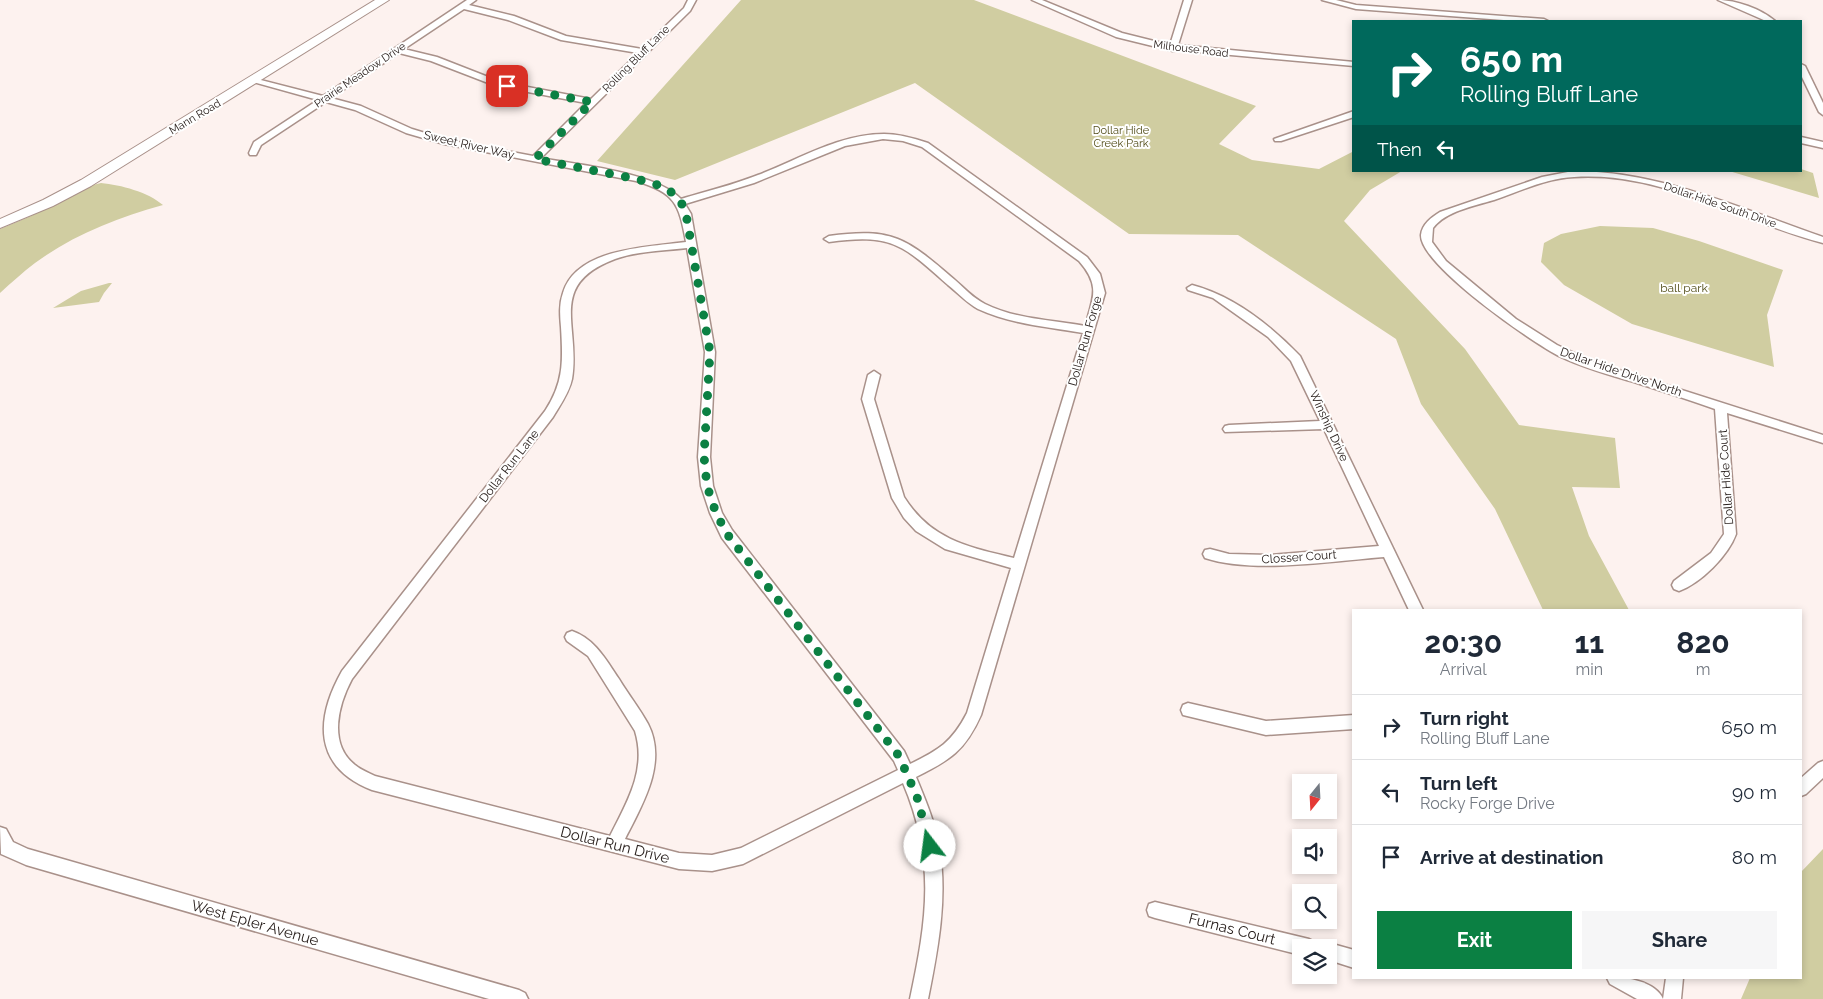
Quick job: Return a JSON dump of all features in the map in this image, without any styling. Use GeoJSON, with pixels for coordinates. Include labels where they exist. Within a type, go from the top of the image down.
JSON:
{"type":"FeatureCollection","features":[{"type":"Feature","properties":{"kind":"main road","name":"Mann Road"},"geometry":{"type":"LineString","coordinates":[[0,224],[48,203],[86,183],[384,0]]}},
{"type":"Feature","properties":{"kind":"street","name":"Prairie Meadow Drive"},"geometry":{"type":"LineString","coordinates":[[253,153],[257,144],[472,0]]}},
{"type":"Feature","properties":{"kind":"street","name":"Rolling Bluff Lane"},"geometry":{"type":"LineString","coordinates":[[535,159],[687,9],[692,0]]}},
{"type":"Feature","properties":{"kind":"street","name":"Milhouse Road"},"geometry":{"type":"LineString","coordinates":[[1036,0],[1128,38],[1173,48],[1352,64]]}},
{"type":"Feature","properties":{"kind":"street"},"geometry":{"type":"LineString","coordinates":[[1050,6],[1061,0]]}},
{"type":"Feature","properties":{"kind":"street"},"geometry":{"type":"LineString","coordinates":[[1173,48],[1188,0]]}},
{"type":"Feature","properties":{"kind":"street"},"geometry":{"type":"LineString","coordinates":[[1326,0],[1347,6],[1531,20]]}},
{"type":"Feature","properties":{"kind":"street"},"geometry":{"type":"LineString","coordinates":[[1722,0],[1746,8],[1769,20]]}},
{"type":"Feature","properties":{"kind":"street"},"geometry":{"type":"LineString","coordinates":[[463,6],[511,18],[564,38],[643,51]]}},
{"type":"Feature","properties":{"kind":"street"},"geometry":{"type":"LineString","coordinates":[[398,50],[434,59],[499,84],[592,102]]}},
{"type":"Feature","properties":{"kind":"street"},"geometry":{"type":"LineString","coordinates":[[1803,75],[1823,112]]}},
{"type":"Feature","properties":{"kind":"street","name":"Sweet River Way"},"geometry":{"type":"LineString","coordinates":[[256,80],[358,108],[425,136],[651,183],[671,192],[681,202]]}},
{"type":"Feature","properties":{"kind":"street"},"geometry":{"type":"LineString","coordinates":[[1278,139],[1352,115]]}},
{"type":"Feature","properties":{"kind":"street","name":"Dollar Run Forge"},"geometry":{"type":"LineString","coordinates":[[681,202],[761,177],[855,139],[888,135],[915,140],[925,145],[1083,259],[1094,271],[1100,282],[1100,293],[974,715],[963,736],[942,756],[907,774]]}},
{"type":"Feature","properties":{"kind":"street"},"geometry":{"type":"LineString","coordinates":[[1802,140],[1823,145]]}},
{"type":"Feature","properties":{"kind":"street","name":"Dollar Hide South Drive"},"geometry":{"type":"LineString","coordinates":[[1427,238],[1430,225],[1443,214],[1542,180],[1562,175],[1585,174],[1619,176],[1660,184],[1823,240]]}},
{"type":"Feature","properties":{"kind":"street"},"geometry":{"type":"LineString","coordinates":[[681,202],[686,214],[692,244],[710,352],[704,456],[707,486],[716,513],[727,534],[899,756],[917,797],[930,846],[934,916],[919,999]]}},
{"type":"Feature","properties":{"kind":"street"},"geometry":{"type":"LineString","coordinates":[[829,239],[858,234],[887,236],[902,242],[971,300],[990,310],[1089,330]]}},
{"type":"Feature","properties":{"kind":"street","name":"Dollar Hide Drive North"},"geometry":{"type":"LineString","coordinates":[[1427,238],[1431,251],[1443,264],[1511,321],[1544,344],[1596,366],[1823,439]]}},
{"type":"Feature","properties":{"kind":"street","name":"Dollar Run Lane"},"geometry":{"type":"LineString","coordinates":[[331,739],[330,716],[337,691],[347,675],[550,414],[562,393],[567,366],[565,298],[571,284],[583,272],[611,257],[692,244]]}},
{"type":"Feature","properties":{"kind":"street","name":"Winship Drive"},"geometry":{"type":"LineString","coordinates":[[1192,288],[1217,296],[1282,343],[1298,362],[1416,609]]}},
{"type":"Feature","properties":{"kind":"street"},"geometry":{"type":"LineString","coordinates":[[874,375],[868,399],[904,512],[915,524],[931,536],[951,547],[1019,564]]}},
{"type":"Feature","properties":{"kind":"street","name":"Dollar Hide Court"},"geometry":{"type":"LineString","coordinates":[[1679,586],[1719,554],[1729,537],[1730,521],[1721,406]]}},
{"type":"Feature","properties":{"kind":"street"},"geometry":{"type":"LineString","coordinates":[[1230,430],[1328,425]]}},
{"type":"Feature","properties":{"kind":"street","name":"Closser Court"},"geometry":{"type":"LineString","coordinates":[[1210,554],[1224,558],[1270,560],[1388,551]]}},
{"type":"Feature","properties":{"kind":"street"},"geometry":{"type":"LineString","coordinates":[[572,637],[593,652],[648,739],[649,756],[646,777],[614,844]]}},
{"type":"Feature","properties":{"kind":"street"},"geometry":{"type":"LineString","coordinates":[[1188,710],[1266,728],[1352,722]]}},
{"type":"Feature","properties":{"kind":"street","name":"Dollar Run Drive"},"geometry":{"type":"LineString","coordinates":[[331,739],[336,754],[349,769],[372,783],[678,861],[712,863],[743,856],[907,774]]}},
{"type":"Feature","properties":{"kind":"street"},"geometry":{"type":"LineString","coordinates":[[1802,788],[1823,768]]}},
{"type":"Feature","properties":{"kind":"street","name":"West Epler Avenue"},"geometry":{"type":"LineString","coordinates":[[0,835],[7,848],[26,857],[519,999]]}},
{"type":"Feature","properties":{"kind":"street","name":"Furnas Court"},"geometry":{"type":"LineString","coordinates":[[1155,910],[1292,944]]}},
{"type":"Feature","properties":{"kind":"street"},"geometry":{"type":"LineString","coordinates":[[1337,954],[1352,958]]}},
{"type":"Feature","properties":{"kind":"street"},"geometry":{"type":"LineString","coordinates":[[1618,979],[1654,999]]}},
{"type":"Feature","properties":{"kind":"street"},"geometry":{"type":"LineString","coordinates":[[1672,999],[1676,979]]}},
{"type":"Feature","properties":{"kind":"green space","name":"Dollar Hide Creek Park"},"geometry":{"type":"Polygon","coordinates":[[[741,0],[974,0],[1256,106],[1219,144],[1252,160],[1319,169],[1352,152],[1352,172],[1400,172],[1370,190],[1344,221],[1465,349],[1519,425],[1615,438],[1620,488],[1572,487],[1589,536],[1628,609],[1543,609],[1495,509],[1421,404],[1396,339],[1238,235],[1129,234],[915,83],[675,180],[597,161],[741,0]]]}},
{"type":"Feature","properties":{"kind":"green space"},"geometry":{"type":"Polygon","coordinates":[[[1802,169],[1813,173],[1819,198],[1732,172],[1802,172],[1802,169]]]}},
{"type":"Feature","properties":{"kind":"green space"},"geometry":{"type":"Polygon","coordinates":[[[101,183],[134,190],[150,196],[163,205],[96,228],[65,244],[35,263],[0,293],[0,229],[31,216],[85,187],[101,183]]]}},
{"type":"Feature","properties":{"kind":"green space","name":"ball park"},"geometry":{"type":"Polygon","coordinates":[[[1600,226],[1653,228],[1699,241],[1783,270],[1767,315],[1774,367],[1632,324],[1564,285],[1541,262],[1544,243],[1561,234],[1600,226]]]}},
{"type":"Feature","properties":{"kind":"green space"},"geometry":{"type":"Polygon","coordinates":[[[112,283],[99,302],[53,308],[81,291],[112,283]]]}},
{"type":"Feature","properties":{"kind":"green space"},"geometry":{"type":"Polygon","coordinates":[[[1823,849],[1823,999],[1741,999],[1750,979],[1802,979],[1802,871],[1823,849]]]}},
{"type":"Feature","properties":{"kind":"route"},"geometry":{"type":"LineString","coordinates":[[507,86],[592,102],[535,159],[637,179],[658,185],[671,192],[681,202],[686,214],[710,352],[704,456],[707,486],[716,513],[727,534],[899,756],[917,797],[930,846]]}}]}
